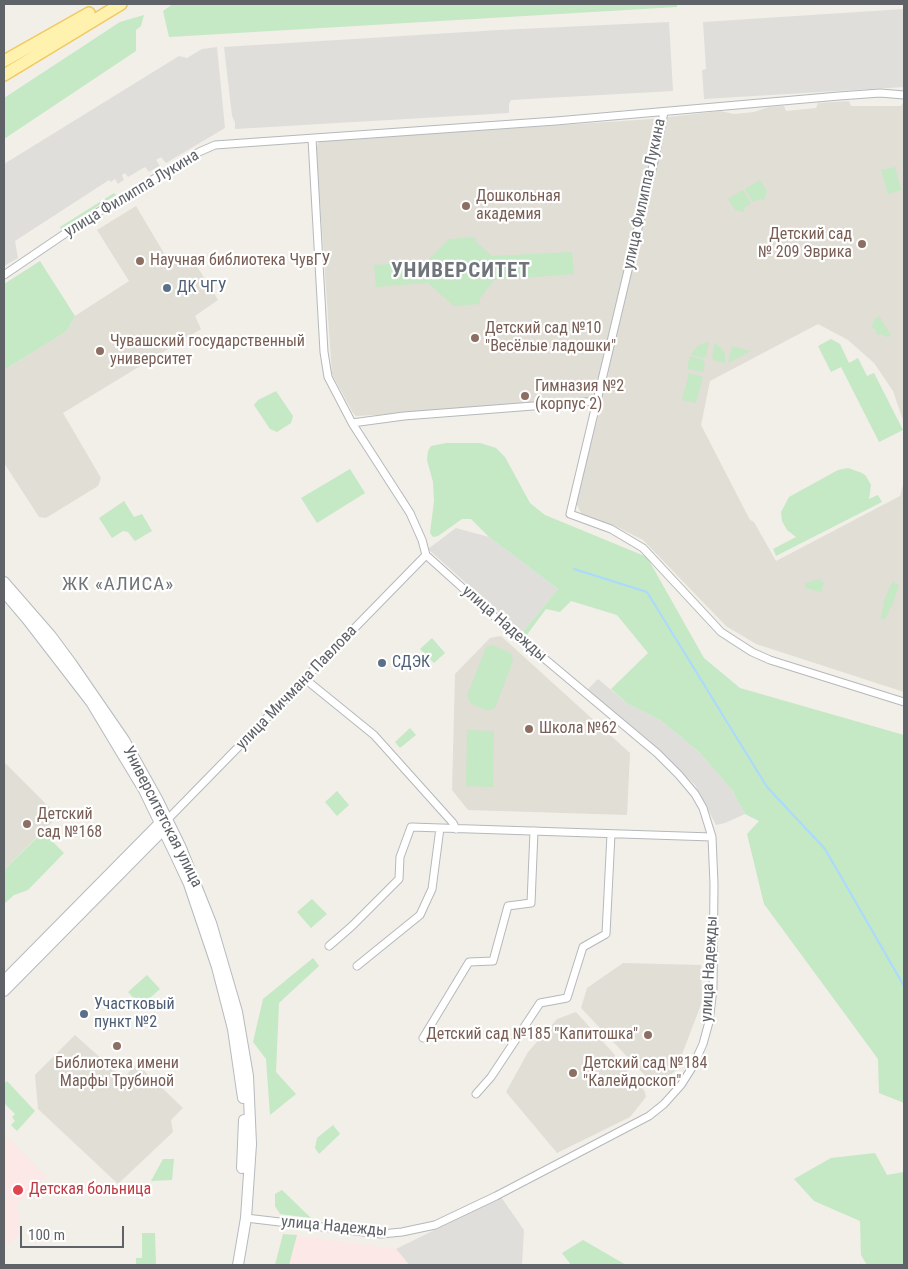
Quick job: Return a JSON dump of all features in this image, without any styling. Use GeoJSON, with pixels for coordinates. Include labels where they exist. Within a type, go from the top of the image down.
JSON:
{"type":"FeatureCollection","features":[{"type":"Feature","properties":{"kind":"main road"},"geometry":{"type":"LineString","coordinates":[[4,61],[106,4]]}},
{"type":"Feature","properties":{"kind":"main road"},"geometry":{"type":"LineString","coordinates":[[4,75],[121,4]]}},
{"type":"Feature","properties":{"kind":"main road","name":"Университетская улица"},"geometry":{"type":"LineString","coordinates":[[4,586],[68,665],[124,740],[163,824],[202,897],[217,940],[248,1076],[251,1144],[238,1265]]}},
{"type":"Feature","properties":{"kind":"main road","name":"улица Мичмана Павлова"},"geometry":{"type":"LineString","coordinates":[[4,981],[47,942],[163,824]]}},
{"type":"Feature","properties":{"kind":"main road","name":"улица Мичмана Павлова"},"geometry":{"type":"LineString","coordinates":[[4,991],[47,942]]}},
{"type":"Feature","properties":{"kind":"main road","name":"Университетская улица"},"geometry":{"type":"LineString","coordinates":[[232,1265],[242,1217]]}},
{"type":"Feature","properties":{"kind":"street"},"geometry":{"type":"LineString","coordinates":[[664,112],[880,93],[904,95]]}},
{"type":"Feature","properties":{"kind":"street","name":"улица Филиппа Лукина"},"geometry":{"type":"LineString","coordinates":[[4,275],[85,220],[199,152],[215,145],[664,112],[598,401],[570,514],[611,529],[643,548],[721,632],[752,652],[770,660],[904,702]]}},
{"type":"Feature","properties":{"kind":"street"},"geometry":{"type":"LineString","coordinates":[[312,138],[326,370],[352,423],[410,513],[422,540],[426,555]]}},
{"type":"Feature","properties":{"kind":"street"},"geometry":{"type":"LineString","coordinates":[[352,423],[404,416],[598,401]]}},
{"type":"Feature","properties":{"kind":"street","name":"улица Мичмана Павлова"},"geometry":{"type":"LineString","coordinates":[[163,824],[426,555]]}},
{"type":"Feature","properties":{"kind":"street","name":"улица Надежды"},"geometry":{"type":"LineString","coordinates":[[242,1217],[381,1234],[435,1225],[578,1154],[649,1116],[664,1104],[681,1085],[693,1066],[703,1044],[709,1022],[713,989],[714,894],[712,837],[703,808],[674,770],[658,754],[496,618],[426,555]]}},
{"type":"Feature","properties":{"kind":"street"},"geometry":{"type":"LineString","coordinates":[[305,679],[374,735],[454,823],[456,829]]}},
{"type":"Feature","properties":{"kind":"street"},"geometry":{"type":"LineString","coordinates":[[329,946],[399,879],[400,857],[411,827],[712,837]]}},
{"type":"Feature","properties":{"kind":"street"},"geometry":{"type":"LineString","coordinates":[[357,966],[420,915],[432,889],[440,828]]}},
{"type":"Feature","properties":{"kind":"street"},"geometry":{"type":"LineString","coordinates":[[423,1038],[469,962],[494,960],[508,906],[531,902],[534,831]]}},
{"type":"Feature","properties":{"kind":"street"},"geometry":{"type":"LineString","coordinates":[[476,1094],[491,1076],[540,1003],[568,998],[583,947],[606,934],[611,834]]}},
{"type":"Feature","properties":{"kind":"shaded area"},"geometry":{"type":"Polygon","coordinates":[[[904,9],[904,87],[704,99],[702,70],[706,69],[703,22],[904,9]]]}},
{"type":"Feature","properties":{"kind":"shaded area"},"geometry":{"type":"Polygon","coordinates":[[[669,22],[673,91],[511,100],[509,113],[235,129],[235,122],[232,116],[224,47],[499,30],[669,22]]]}},
{"type":"Feature","properties":{"kind":"shaded area"},"geometry":{"type":"Polygon","coordinates":[[[217,47],[225,128],[166,163],[161,157],[156,160],[160,166],[149,172],[145,167],[128,177],[125,173],[122,175],[124,180],[118,184],[115,179],[111,182],[109,180],[15,241],[18,258],[4,266],[4,164],[179,56],[187,58],[202,49],[217,47]]]}},
{"type":"Feature","properties":{"kind":"shaded area","name":"Гимназия №2 (корпус 2)"},"geometry":{"type":"Polygon","coordinates":[[[849,101],[851,106],[901,106],[904,101],[904,423],[893,391],[874,363],[848,340],[818,324],[710,381],[701,425],[750,520],[754,522],[776,561],[900,496],[904,481],[904,692],[756,644],[726,626],[643,540],[615,526],[582,515],[575,501],[602,402],[356,416],[332,374],[320,202],[315,202],[315,148],[320,141],[652,119],[720,111],[734,114],[784,106],[786,111],[816,108],[818,103],[849,101]]]}},
{"type":"Feature","properties":{"kind":"shaded area","name":"Чувашский государственный университет"},"geometry":{"type":"Polygon","coordinates":[[[136,206],[171,265],[190,255],[218,300],[195,316],[201,329],[63,413],[101,478],[98,486],[46,518],[39,517],[4,463],[4,370],[67,331],[75,316],[129,281],[97,230],[136,206]]]}},
{"type":"Feature","properties":{"kind":"shaded area"},"geometry":{"type":"Polygon","coordinates":[[[456,528],[489,537],[558,589],[522,633],[428,549],[456,528]]]}},
{"type":"Feature","properties":{"kind":"shaded area","name":"Школа №62"},"geometry":{"type":"Polygon","coordinates":[[[501,636],[630,753],[627,815],[468,810],[452,790],[455,674],[490,638],[501,636]]]}},
{"type":"Feature","properties":{"kind":"shaded area"},"geometry":{"type":"Polygon","coordinates":[[[598,679],[628,704],[660,720],[699,752],[732,790],[745,814],[716,825],[695,785],[656,748],[587,690],[598,679]]]}},
{"type":"Feature","properties":{"kind":"shaded area","name":"Детский сад №168"},"geometry":{"type":"Polygon","coordinates":[[[4,762],[58,816],[4,870],[4,762]]]}},
{"type":"Feature","properties":{"kind":"shaded area","name":"Детский сад №185 \"Капитошка\""},"geometry":{"type":"Polygon","coordinates":[[[623,963],[701,965],[702,1002],[676,1070],[656,1087],[581,1008],[587,988],[623,963]]]}},
{"type":"Feature","properties":{"kind":"shaded area","name":"Детский сад №184 \"Калейдоскоп\""},"geometry":{"type":"Polygon","coordinates":[[[576,1012],[615,1055],[614,1061],[618,1061],[640,1085],[646,1097],[630,1117],[557,1153],[506,1092],[528,1052],[557,1019],[576,1012]]]}},
{"type":"Feature","properties":{"kind":"shaded area"},"geometry":{"type":"Polygon","coordinates":[[[75,1035],[123,1078],[137,1064],[183,1108],[171,1120],[173,1132],[118,1184],[38,1109],[35,1075],[75,1035]]]}},
{"type":"Feature","properties":{"kind":"shaded area","name":"Детская больница"},"geometry":{"type":"Polygon","coordinates":[[[4,1134],[46,1176],[18,1204],[20,1234],[4,1248],[4,1134]]]}},
{"type":"Feature","properties":{"kind":"shaded area"},"geometry":{"type":"Polygon","coordinates":[[[501,1197],[524,1230],[522,1265],[409,1265],[396,1249],[501,1197]]]}},
{"type":"Feature","properties":{"kind":"shaded area"},"geometry":{"type":"Polygon","coordinates":[[[283,1234],[396,1249],[409,1265],[275,1265],[283,1234]]]}},
{"type":"Feature","properties":{"kind":"green space"},"geometry":{"type":"Polygon","coordinates":[[[173,4],[677,4],[677,7],[169,37],[163,11],[173,4]]]}},
{"type":"Feature","properties":{"kind":"green space"},"geometry":{"type":"Polygon","coordinates":[[[144,15],[141,26],[136,30],[136,51],[4,139],[4,98],[120,22],[144,15]]]}},
{"type":"Feature","properties":{"kind":"green space"},"geometry":{"type":"Polygon","coordinates":[[[895,167],[901,190],[888,194],[881,170],[895,167]]]}},
{"type":"Feature","properties":{"kind":"green space"},"geometry":{"type":"Polygon","coordinates":[[[760,180],[767,191],[764,200],[759,199],[753,202],[745,189],[760,180]]]}},
{"type":"Feature","properties":{"kind":"green space"},"geometry":{"type":"Polygon","coordinates":[[[743,190],[751,203],[745,207],[744,212],[735,210],[728,199],[743,190]]]}},
{"type":"Feature","properties":{"kind":"green space"},"geometry":{"type":"Polygon","coordinates":[[[114,193],[116,195],[61,229],[60,227],[114,193]]]}},
{"type":"Feature","properties":{"kind":"green space"},"geometry":{"type":"Polygon","coordinates":[[[475,237],[476,242],[492,256],[572,252],[574,274],[494,280],[480,298],[480,304],[454,306],[428,283],[376,287],[374,265],[427,261],[449,239],[475,237]]]}},
{"type":"Feature","properties":{"kind":"green space"},"geometry":{"type":"Polygon","coordinates":[[[40,261],[75,316],[67,331],[4,370],[4,284],[40,261]]]}},
{"type":"Feature","properties":{"kind":"green space"},"geometry":{"type":"Polygon","coordinates":[[[879,316],[891,335],[887,337],[880,334],[877,335],[872,327],[874,320],[879,316]]]}},
{"type":"Feature","properties":{"kind":"green space"},"geometry":{"type":"Polygon","coordinates":[[[831,339],[840,344],[849,363],[858,358],[867,376],[874,373],[903,430],[879,442],[841,367],[831,372],[818,346],[831,339]]]}},
{"type":"Feature","properties":{"kind":"green space"},"geometry":{"type":"Polygon","coordinates":[[[709,342],[704,358],[691,355],[698,345],[709,342]]]}},
{"type":"Feature","properties":{"kind":"green space"},"geometry":{"type":"Polygon","coordinates":[[[715,343],[723,350],[725,363],[713,360],[715,343]]]}},
{"type":"Feature","properties":{"kind":"green space"},"geometry":{"type":"Polygon","coordinates":[[[732,346],[751,351],[728,363],[732,346]]]}},
{"type":"Feature","properties":{"kind":"green space"},"geometry":{"type":"Polygon","coordinates":[[[690,356],[703,360],[705,364],[703,372],[687,369],[690,356]]]}},
{"type":"Feature","properties":{"kind":"green space"},"geometry":{"type":"Polygon","coordinates":[[[689,373],[703,377],[696,403],[682,400],[689,373]]]}},
{"type":"Feature","properties":{"kind":"green space"},"geometry":{"type":"Polygon","coordinates":[[[276,391],[293,416],[291,423],[277,432],[270,429],[254,405],[258,400],[276,391]]]}},
{"type":"Feature","properties":{"kind":"green space"},"geometry":{"type":"Polygon","coordinates":[[[446,443],[480,443],[496,448],[505,457],[530,503],[545,515],[647,557],[704,658],[740,688],[904,735],[904,1103],[879,1093],[878,1059],[764,904],[747,834],[759,821],[745,814],[732,790],[699,752],[660,720],[628,704],[611,689],[648,653],[617,615],[571,601],[560,612],[546,609],[526,636],[522,633],[558,589],[489,537],[471,519],[462,519],[438,536],[433,537],[430,533],[434,501],[433,482],[427,460],[428,451],[431,446],[446,443]]]}},
{"type":"Feature","properties":{"kind":"green space"},"geometry":{"type":"Polygon","coordinates":[[[848,468],[866,476],[871,485],[869,499],[878,495],[882,502],[776,556],[773,549],[796,537],[787,530],[782,521],[781,512],[789,497],[838,470],[848,468]]]}},
{"type":"Feature","properties":{"kind":"green space"},"geometry":{"type":"Polygon","coordinates":[[[350,469],[365,493],[317,523],[301,498],[350,469]]]}},
{"type":"Feature","properties":{"kind":"green space"},"geometry":{"type":"Polygon","coordinates":[[[124,501],[134,517],[142,514],[152,531],[135,541],[128,532],[123,531],[112,538],[99,518],[124,501]]]}},
{"type":"Feature","properties":{"kind":"green space"},"geometry":{"type":"Polygon","coordinates":[[[819,579],[824,583],[821,592],[805,588],[805,583],[819,579]]]}},
{"type":"Feature","properties":{"kind":"green space"},"geometry":{"type":"Polygon","coordinates":[[[893,581],[899,584],[893,603],[885,619],[881,619],[884,600],[893,581]]]}},
{"type":"Feature","properties":{"kind":"green space"},"geometry":{"type":"Polygon","coordinates":[[[432,638],[445,653],[434,663],[420,649],[432,638]]]}},
{"type":"Feature","properties":{"kind":"green space"},"geometry":{"type":"Polygon","coordinates":[[[492,645],[511,653],[513,661],[495,708],[488,711],[470,703],[467,696],[486,647],[492,645]]]}},
{"type":"Feature","properties":{"kind":"green space"},"geometry":{"type":"Polygon","coordinates":[[[410,728],[416,735],[400,748],[395,742],[410,728]]]}},
{"type":"Feature","properties":{"kind":"green space"},"geometry":{"type":"Polygon","coordinates":[[[467,730],[494,731],[493,787],[466,786],[467,730]]]}},
{"type":"Feature","properties":{"kind":"green space"},"geometry":{"type":"Polygon","coordinates":[[[337,791],[349,805],[337,816],[325,802],[337,791]]]}},
{"type":"Feature","properties":{"kind":"green space"},"geometry":{"type":"Polygon","coordinates":[[[43,832],[64,853],[28,890],[14,895],[4,904],[4,870],[43,832]]]}},
{"type":"Feature","properties":{"kind":"green space"},"geometry":{"type":"Polygon","coordinates":[[[312,899],[327,914],[311,928],[297,912],[312,899]]]}},
{"type":"Feature","properties":{"kind":"green space"},"geometry":{"type":"Polygon","coordinates":[[[313,958],[319,966],[279,1003],[276,1072],[296,1094],[270,1115],[266,1059],[253,1042],[263,999],[313,958]]]}},
{"type":"Feature","properties":{"kind":"green space"},"geometry":{"type":"Polygon","coordinates":[[[147,975],[160,989],[141,1006],[128,992],[147,975]]]}},
{"type":"Feature","properties":{"kind":"green space"},"geometry":{"type":"Polygon","coordinates":[[[7,1081],[35,1111],[17,1131],[11,1125],[15,1121],[12,1117],[15,1114],[4,1103],[4,1084],[7,1081]]]}},
{"type":"Feature","properties":{"kind":"green space"},"geometry":{"type":"Polygon","coordinates":[[[333,1125],[340,1134],[319,1154],[315,1148],[317,1138],[333,1125]]]}},
{"type":"Feature","properties":{"kind":"green space"},"geometry":{"type":"Polygon","coordinates":[[[875,1153],[887,1175],[904,1172],[904,1265],[867,1265],[861,1255],[860,1221],[814,1201],[794,1179],[831,1158],[875,1153]]]}},
{"type":"Feature","properties":{"kind":"green space"},"geometry":{"type":"Polygon","coordinates":[[[163,1159],[174,1159],[172,1180],[151,1181],[163,1159]]]}},
{"type":"Feature","properties":{"kind":"green space"},"geometry":{"type":"Polygon","coordinates":[[[282,1190],[311,1218],[280,1214],[275,1206],[275,1194],[282,1190]]]}},
{"type":"Feature","properties":{"kind":"green space"},"geometry":{"type":"Polygon","coordinates":[[[142,1233],[155,1233],[156,1265],[136,1265],[136,1258],[142,1258],[142,1233]]]}},
{"type":"Feature","properties":{"kind":"green space"},"geometry":{"type":"Polygon","coordinates":[[[283,1234],[297,1235],[289,1265],[275,1265],[283,1234]]]}},
{"type":"Feature","properties":{"kind":"green space"},"geometry":{"type":"Polygon","coordinates":[[[583,1240],[626,1265],[571,1265],[562,1253],[583,1240]]]}},
{"type":"Feature","properties":{"kind":"waterway"},"geometry":{"type":"LineString","coordinates":[[574,569],[647,592],[767,787],[825,849],[904,986]]}},
{"type":"Feature","properties":{"kind":"place","name":"Дошкольная академия"},"geometry":{"type":"Point","coordinates":[466,206]}},
{"type":"Feature","properties":{"kind":"place","name":"Детский сад № 209 Эврика"},"geometry":{"type":"Point","coordinates":[862,244]}},
{"type":"Feature","properties":{"kind":"place","name":"Научная библиотека ЧувГУ"},"geometry":{"type":"Point","coordinates":[140,261]}},
{"type":"Feature","properties":{"kind":"place","name":"ДК ЧГУ"},"geometry":{"type":"Point","coordinates":[167,288]}},
{"type":"Feature","properties":{"kind":"place","name":"Детский сад №10 \"Весёлые ладошки\""},"geometry":{"type":"Point","coordinates":[475,338]}},
{"type":"Feature","properties":{"kind":"place","name":"Чувашский государственный университет"},"geometry":{"type":"Point","coordinates":[100,351]}},
{"type":"Feature","properties":{"kind":"place","name":"Гимназия №2 (корпус 2)"},"geometry":{"type":"Point","coordinates":[525,396]}},
{"type":"Feature","properties":{"kind":"place","name":"СДЭК"},"geometry":{"type":"Point","coordinates":[382,663]}},
{"type":"Feature","properties":{"kind":"place","name":"Школа №62"},"geometry":{"type":"Point","coordinates":[529,729]}},
{"type":"Feature","properties":{"kind":"place","name":"Детский сад №168"},"geometry":{"type":"Point","coordinates":[27,824]}},
{"type":"Feature","properties":{"kind":"place","name":"Участковый пункт №2"},"geometry":{"type":"Point","coordinates":[84,1014]}},
{"type":"Feature","properties":{"kind":"place","name":"Детский сад №185 \"Капитошка\""},"geometry":{"type":"Point","coordinates":[648,1035]}},
{"type":"Feature","properties":{"kind":"place","name":"Библиотека имени Марфы Трубиной"},"geometry":{"type":"Point","coordinates":[117,1046]}},
{"type":"Feature","properties":{"kind":"place","name":"Детский сад №184 \"Калейдоскоп\""},"geometry":{"type":"Point","coordinates":[573,1073]}},
{"type":"Feature","properties":{"kind":"place","name":"Детская больница"},"geometry":{"type":"Point","coordinates":[18,1190]}},
{"type":"Feature","properties":{"kind":"district","name":"УНИВЕРСИТЕТ"},"geometry":{"type":"Point","coordinates":[461,272]}},
{"type":"Feature","properties":{"kind":"district","name":"ЖК «АЛИСА»"},"geometry":{"type":"Point","coordinates":[118,585]}}]}
